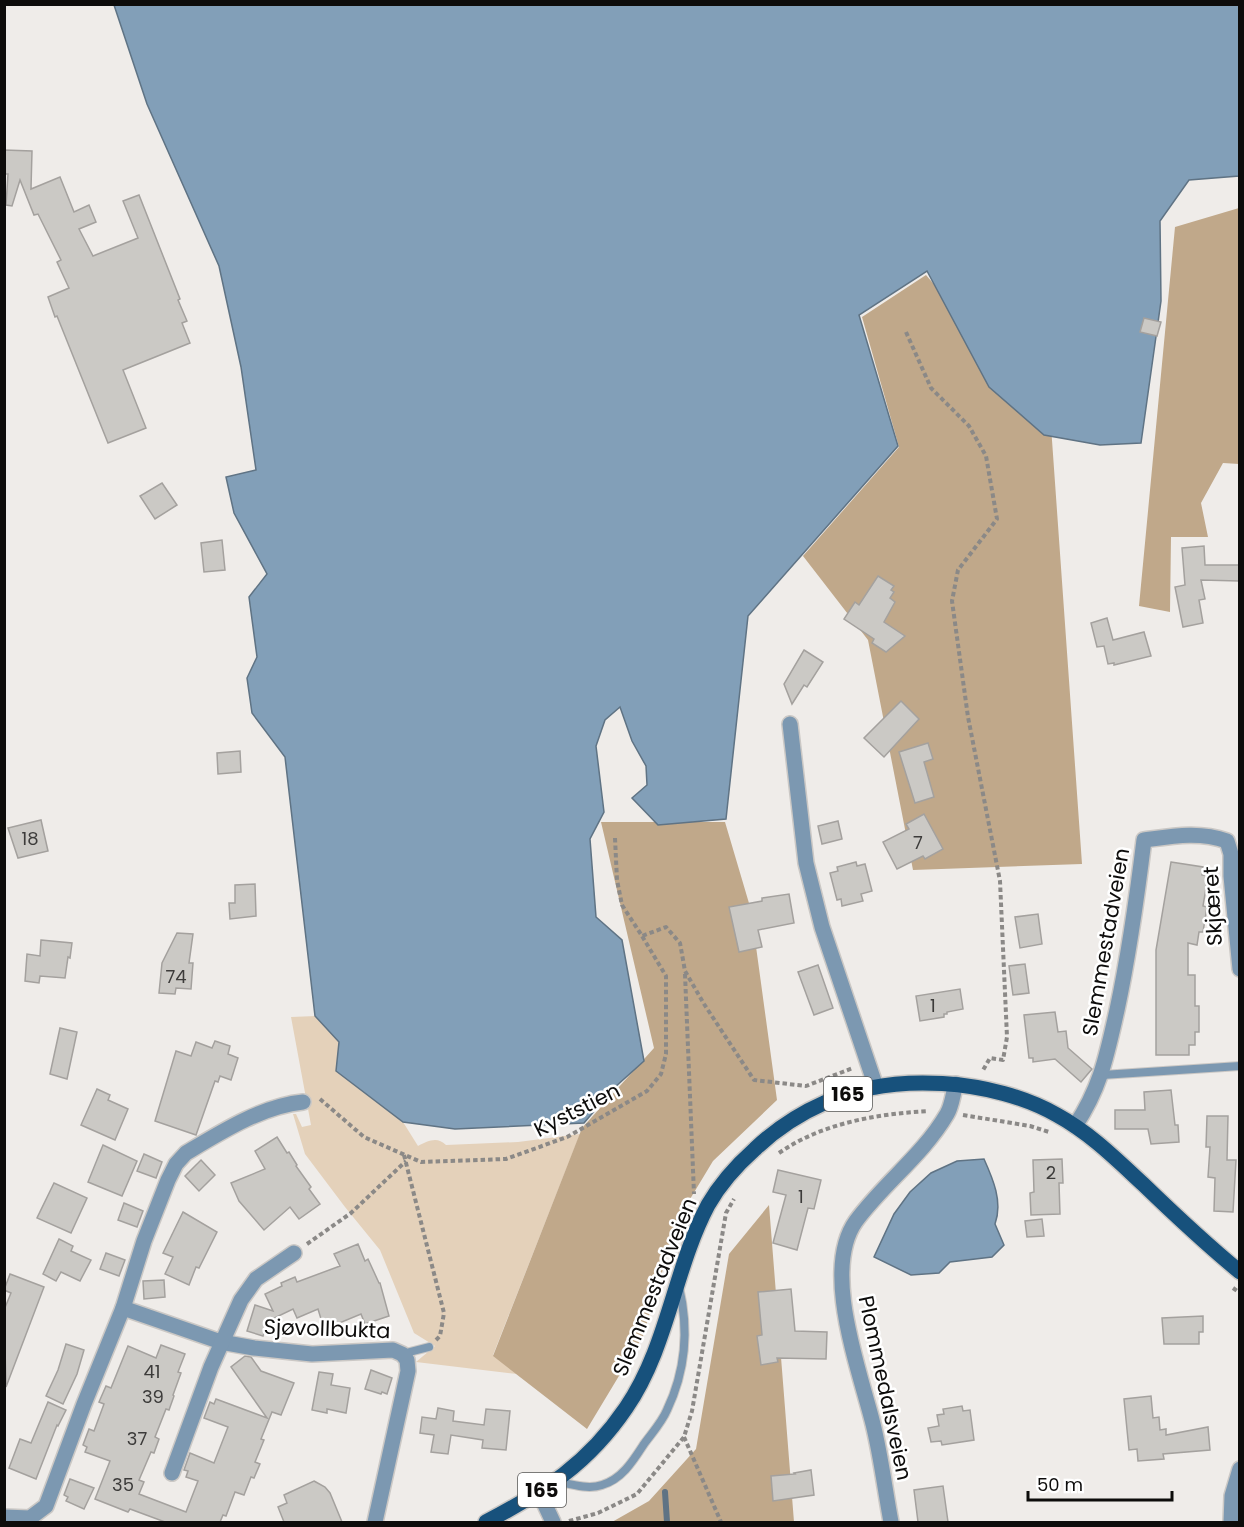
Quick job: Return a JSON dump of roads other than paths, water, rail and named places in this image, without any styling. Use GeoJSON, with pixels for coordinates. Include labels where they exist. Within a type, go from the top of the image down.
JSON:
{"type":"FeatureCollection","features":[{"type":"Feature","properties":{"kind":"main road","name":"Slemmestadveien"},"geometry":{"type":"LineString","coordinates":[[486,1522],[556,1481],[593,1451],[627,1407],[648,1369],[696,1231],[725,1180],[768,1137],[816,1107],[843,1096],[876,1087],[920,1083],[956,1084],[979,1087],[1032,1102],[1075,1126],[1107,1151],[1239,1272]]}},
{"type":"Feature","properties":{"kind":"street"},"geometry":{"type":"LineString","coordinates":[[790,724],[806,863],[822,927],[876,1087]]}},
{"type":"Feature","properties":{"kind":"street","name":"Slemmestadveien"},"geometry":{"type":"LineString","coordinates":[[1075,1126],[1102,1075],[1123,983],[1144,840],[1184,835],[1212,836],[1227,841]]}},
{"type":"Feature","properties":{"kind":"street","name":"Skjæret"},"geometry":{"type":"LineString","coordinates":[[1227,841],[1231,854],[1239,969]]}},
{"type":"Feature","properties":{"kind":"street","name":"Plommedalsveien"},"geometry":{"type":"LineString","coordinates":[[891,1522],[873,1426],[850,1339],[842,1286],[843,1261],[846,1242],[856,1221],[913,1158],[949,1113],[956,1084]]}},
{"type":"Feature","properties":{"kind":"street"},"geometry":{"type":"LineString","coordinates":[[4,1517],[19,1520],[30,1518],[46,1506],[123,1308],[144,1241],[168,1180],[181,1158],[204,1142],[264,1112],[288,1103],[303,1102]]}},
{"type":"Feature","properties":{"kind":"street","name":"Sjøvollbukta"},"geometry":{"type":"LineString","coordinates":[[172,1473],[221,1342],[248,1288],[256,1279],[294,1253]]}},
{"type":"Feature","properties":{"kind":"street","name":"Sjøvollbukta"},"geometry":{"type":"LineString","coordinates":[[123,1308],[221,1342],[312,1354],[388,1349],[402,1354],[408,1371],[375,1522]]}},
{"type":"Feature","properties":{"kind":"street"},"geometry":{"type":"LineString","coordinates":[[1231,1522],[1232,1496],[1239,1469]]}},
{"type":"Feature","properties":{"kind":"street"},"geometry":{"type":"LineString","coordinates":[[539,1492],[553,1522]]}},
{"type":"Feature","properties":{"kind":"lane"},"geometry":{"type":"LineString","coordinates":[[1102,1075],[1239,1066]]}},
{"type":"Feature","properties":{"kind":"lane"},"geometry":{"type":"LineString","coordinates":[[556,1481],[586,1487],[602,1486],[627,1470],[667,1410],[679,1378],[686,1342],[685,1313],[678,1282]]}},
{"type":"Feature","properties":{"kind":"lane"},"geometry":{"type":"LineString","coordinates":[[402,1354],[429,1347]]}},
{"type":"Feature","properties":{"kind":"water"},"geometry":{"type":"Polygon","coordinates":[[[114,5],[1239,5],[1239,176],[1189,180],[1160,221],[1161,301],[1141,443],[1100,445],[1044,435],[989,387],[927,271],[859,315],[898,446],[748,616],[726,819],[658,825],[632,798],[647,785],[646,766],[632,741],[620,707],[605,720],[596,746],[604,812],[590,839],[596,917],[622,940],[644,1061],[614,1088],[584,1123],[455,1129],[403,1122],[336,1071],[339,1042],[315,1016],[285,757],[252,713],[247,678],[257,657],[249,597],[267,574],[234,513],[226,477],[256,470],[241,367],[219,266],[147,104],[114,5]]]}},
{"type":"Feature","properties":{"kind":"water"},"geometry":{"type":"Polygon","coordinates":[[[984,1159],[996,1191],[998,1207],[995,1224],[1004,1245],[992,1257],[950,1262],[939,1273],[911,1275],[874,1257],[894,1214],[910,1192],[931,1173],[957,1161],[984,1159]]]}},
{"type":"Feature","properties":{"kind":"waterway"},"geometry":{"type":"LineString","coordinates":[[665,1492],[667,1522]]}}]}
